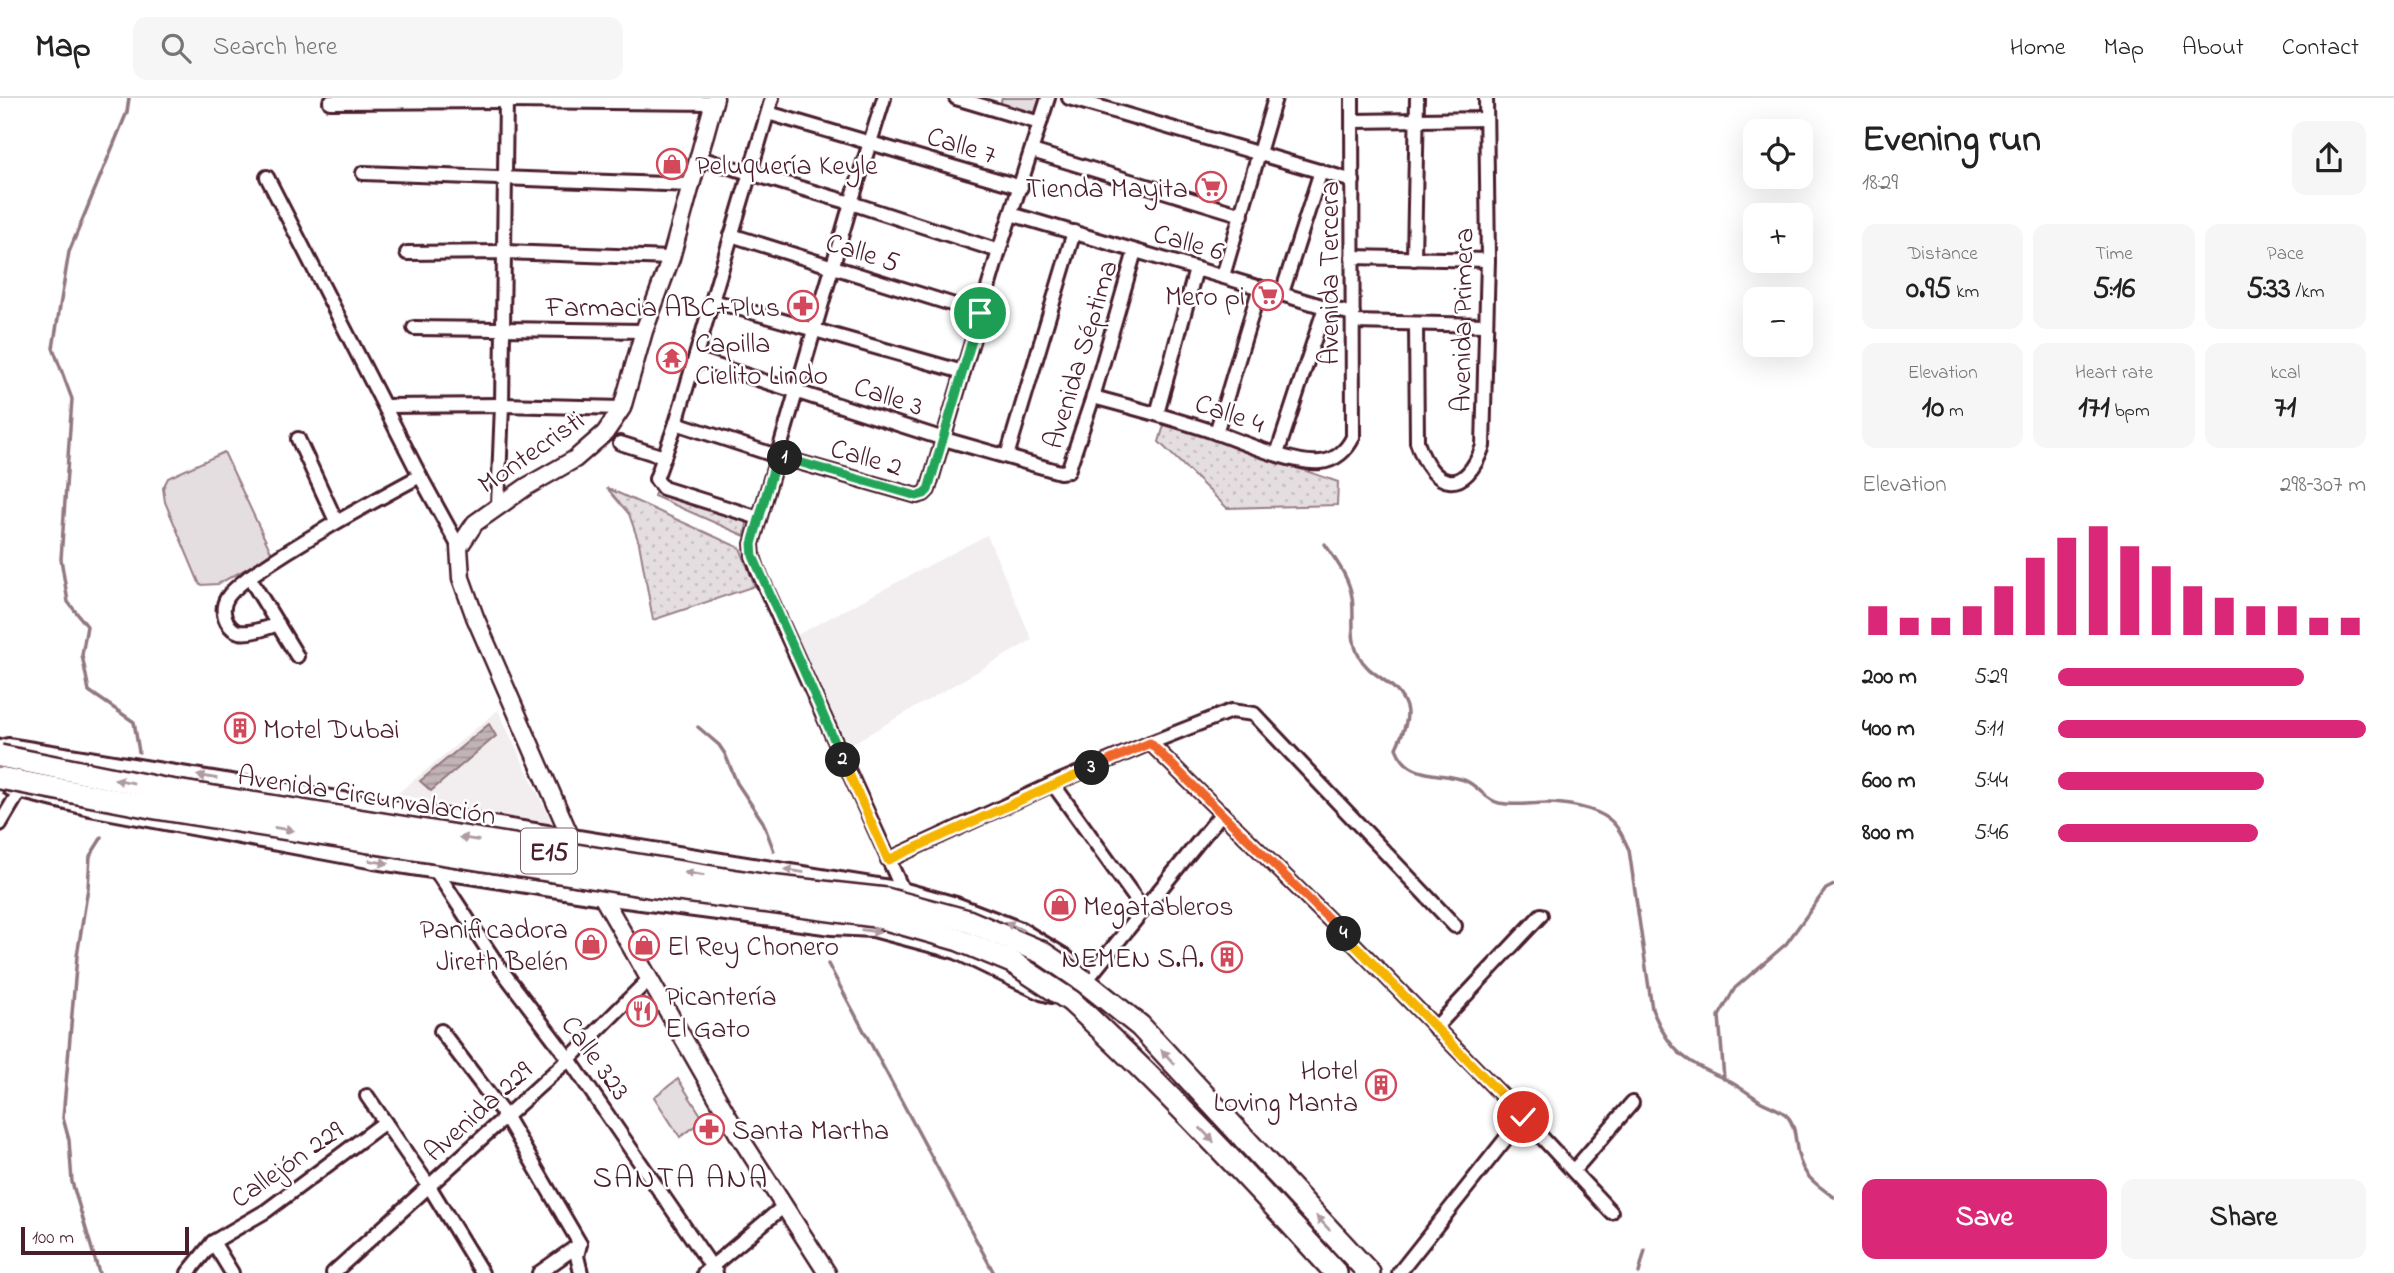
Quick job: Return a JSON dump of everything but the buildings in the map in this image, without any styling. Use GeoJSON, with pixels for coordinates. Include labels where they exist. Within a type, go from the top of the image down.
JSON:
{"type":"FeatureCollection","features":[{"type":"Feature","properties":{"kind":"highway","name":"Avenida Circunvalación"},"geometry":{"type":"LineString","coordinates":[[0,756],[178,792],[768,886],[886,899],[968,921],[1041,952],[1085,982],[1140,1026],[1364,1271]]}},
{"type":"Feature","properties":{"kind":"highway","name":"Avenida Circunvalación"},"geometry":{"type":"LineString","coordinates":[[0,778],[156,808],[648,886],[875,916],[948,937],[1012,962],[1071,1001],[1121,1047],[1242,1171],[1336,1273]]}},
{"type":"Feature","properties":{"kind":"street"},"geometry":{"type":"LineString","coordinates":[[759,518],[663,488],[656,479],[676,423],[772,98]]}},
{"type":"Feature","properties":{"kind":"street"},"geometry":{"type":"LineString","coordinates":[[884,98],[851,202],[752,544],[756,564],[902,889]]}},
{"type":"Feature","properties":{"kind":"street"},"geometry":{"type":"LineString","coordinates":[[956,98],[1040,123]]}},
{"type":"Feature","properties":{"kind":"street"},"geometry":{"type":"LineString","coordinates":[[944,439],[980,313],[1048,98]]}},
{"type":"Feature","properties":{"kind":"street"},"geometry":{"type":"LineString","coordinates":[[1069,98],[1353,181]]}},
{"type":"Feature","properties":{"kind":"street"},"geometry":{"type":"LineString","coordinates":[[1223,276],[1275,98]]}},
{"type":"Feature","properties":{"kind":"street","name":"Avenida Tercera"},"geometry":{"type":"LineString","coordinates":[[1349,447],[1353,438],[1352,98]]}},
{"type":"Feature","properties":{"kind":"street"},"geometry":{"type":"LineString","coordinates":[[1414,258],[1417,98]]}},
{"type":"Feature","properties":{"kind":"street","name":"Avenida Primera"},"geometry":{"type":"LineString","coordinates":[[1416,324],[1417,442],[1429,467],[1440,477],[1460,481],[1477,462],[1483,446],[1488,260],[1486,98]]}},
{"type":"Feature","properties":{"kind":"street"},"geometry":{"type":"LineString","coordinates":[[330,102],[506,99],[714,101]]}},
{"type":"Feature","properties":{"kind":"street"},"geometry":{"type":"LineString","coordinates":[[498,505],[506,99]]}},
{"type":"Feature","properties":{"kind":"street","name":"Montecristi"},"geometry":{"type":"LineString","coordinates":[[459,547],[475,523],[498,505],[575,458],[604,433],[622,408],[644,331],[671,258],[714,101]]}},
{"type":"Feature","properties":{"kind":"street","name":"Calle 7"},"geometry":{"type":"LineString","coordinates":[[768,113],[1021,187]]}},
{"type":"Feature","properties":{"kind":"street"},"geometry":{"type":"LineString","coordinates":[[1353,121],[1486,119]]}},
{"type":"Feature","properties":{"kind":"street","name":"Calle 7"},"geometry":{"type":"LineString","coordinates":[[1032,151],[1242,215]]}},
{"type":"Feature","properties":{"kind":"street"},"geometry":{"type":"LineString","coordinates":[[699,158],[851,202],[999,251]]}},
{"type":"Feature","properties":{"kind":"street"},"geometry":{"type":"LineString","coordinates":[[1282,293],[1321,171]]}},
{"type":"Feature","properties":{"kind":"street"},"geometry":{"type":"LineString","coordinates":[[363,173],[692,185]]}},
{"type":"Feature","properties":{"kind":"street"},"geometry":{"type":"LineString","coordinates":[[267,177],[386,406],[419,476],[459,547],[461,578],[475,617],[570,836],[738,1134],[827,1273]]}},
{"type":"Feature","properties":{"kind":"street","name":"Calle 6"},"geometry":{"type":"LineString","coordinates":[[1011,214],[1282,293],[1353,318],[1416,324],[1486,325]]}},
{"type":"Feature","properties":{"kind":"street"},"geometry":{"type":"LineString","coordinates":[[1007,456],[1074,232]]}},
{"type":"Feature","properties":{"kind":"street","name":"Calle 5"},"geometry":{"type":"LineString","coordinates":[[731,235],[980,313]]}},
{"type":"Feature","properties":{"kind":"street","name":"Avenida Séptima"},"geometry":{"type":"LineString","coordinates":[[1068,471],[1093,397],[1135,251]]}},
{"type":"Feature","properties":{"kind":"street"},"geometry":{"type":"LineString","coordinates":[[407,253],[504,252],[671,258]]}},
{"type":"Feature","properties":{"kind":"street"},"geometry":{"type":"LineString","coordinates":[[1352,257],[1488,260]]}},
{"type":"Feature","properties":{"kind":"street"},"geometry":{"type":"LineString","coordinates":[[1157,414],[1196,270]]}},
{"type":"Feature","properties":{"kind":"street"},"geometry":{"type":"LineString","coordinates":[[1216,433],[1260,287]]}},
{"type":"Feature","properties":{"kind":"street"},"geometry":{"type":"LineString","coordinates":[[713,301],[963,372]]}},
{"type":"Feature","properties":{"kind":"street"},"geometry":{"type":"LineString","coordinates":[[1277,454],[1325,307]]}},
{"type":"Feature","properties":{"kind":"street"},"geometry":{"type":"LineString","coordinates":[[414,328],[644,331]]}},
{"type":"Feature","properties":{"kind":"street","name":"Calle 3"},"geometry":{"type":"LineString","coordinates":[[695,359],[944,439],[1060,472],[1068,471]]}},
{"type":"Feature","properties":{"kind":"street","name":"Calle 4"},"geometry":{"type":"LineString","coordinates":[[1093,397],[1157,414],[1277,454],[1321,462],[1338,456],[1349,447]]}},
{"type":"Feature","properties":{"kind":"street"},"geometry":{"type":"LineString","coordinates":[[386,406],[622,408]]}},
{"type":"Feature","properties":{"kind":"street","name":"Calle 2"},"geometry":{"type":"LineString","coordinates":[[676,423],[777,456],[917,496],[928,490],[944,439]]}},
{"type":"Feature","properties":{"kind":"street"},"geometry":{"type":"LineString","coordinates":[[298,439],[336,521]]}},
{"type":"Feature","properties":{"kind":"street"},"geometry":{"type":"LineString","coordinates":[[620,443],[664,457]]}},
{"type":"Feature","properties":{"kind":"street"},"geometry":{"type":"LineString","coordinates":[[278,624],[241,633],[233,630],[227,621],[224,602],[228,594],[290,549],[419,476]]}},
{"type":"Feature","properties":{"kind":"street"},"geometry":{"type":"LineString","coordinates":[[249,577],[297,656]]}},
{"type":"Feature","properties":{"kind":"street"},"geometry":{"type":"LineString","coordinates":[[888,860],[1053,784],[1231,711],[1254,714],[1455,926]]}},
{"type":"Feature","properties":{"kind":"street"},"geometry":{"type":"LineString","coordinates":[[1150,743],[1523,1117],[1611,1212]]}},
{"type":"Feature","properties":{"kind":"street","name":"Avenida Circunvalación"},"geometry":{"type":"LineString","coordinates":[[0,747],[8,745],[902,889],[956,904],[1021,929],[1065,956],[1079,968],[1085,982]]}},
{"type":"Feature","properties":{"kind":"street"},"geometry":{"type":"LineString","coordinates":[[1053,784],[1143,909]]}},
{"type":"Feature","properties":{"kind":"street","name":"Avenida Circunvalación"},"geometry":{"type":"LineString","coordinates":[[0,785],[90,809],[222,835],[436,871],[603,898],[832,928],[873,930],[956,952],[1041,993],[1071,1001]]}},
{"type":"Feature","properties":{"kind":"street"},"geometry":{"type":"LineString","coordinates":[[0,824],[19,792]]}},
{"type":"Feature","properties":{"kind":"street"},"geometry":{"type":"LineString","coordinates":[[1085,982],[1222,813]]}},
{"type":"Feature","properties":{"kind":"street","name":"Calle 323"},"geometry":{"type":"LineString","coordinates":[[436,871],[497,964],[569,1059],[710,1271]]}},
{"type":"Feature","properties":{"kind":"street"},"geometry":{"type":"LineString","coordinates":[[1435,1028],[1541,915]]}},
{"type":"Feature","properties":{"kind":"street","name":"Avenida 229"},"geometry":{"type":"LineString","coordinates":[[333,1273],[569,1059],[649,979]]}},
{"type":"Feature","properties":{"kind":"street"},"geometry":{"type":"LineString","coordinates":[[441,1031],[506,1116],[580,1244],[577,1256],[581,1273]]}},
{"type":"Feature","properties":{"kind":"street"},"geometry":{"type":"LineString","coordinates":[[367,1097],[429,1186],[482,1273]]}},
{"type":"Feature","properties":{"kind":"street"},"geometry":{"type":"LineString","coordinates":[[1574,1170],[1632,1103]]}},
{"type":"Feature","properties":{"kind":"street"},"geometry":{"type":"LineString","coordinates":[[1399,1273],[1523,1117]]}},
{"type":"Feature","properties":{"kind":"street","name":"Callejón 229"},"geometry":{"type":"LineString","coordinates":[[213,1241],[275,1205],[385,1122]]}},
{"type":"Feature","properties":{"kind":"street"},"geometry":{"type":"LineString","coordinates":[[710,1271],[784,1206]]}},
{"type":"Feature","properties":{"kind":"street"},"geometry":{"type":"LineString","coordinates":[[188,1273],[213,1241],[232,1273]]}},
{"type":"Feature","properties":{"kind":"street"},"geometry":{"type":"LineString","coordinates":[[538,1273],[580,1244]]}},
{"type":"Feature","properties":{"kind":"shaded area"},"geometry":{"type":"Polygon","coordinates":[[[1002,98],[1042,98],[1038,114],[1000,105],[1002,98]]]}},
{"type":"Feature","properties":{"kind":"shaded area"},"geometry":{"type":"Polygon","coordinates":[[[1165,422],[1338,482],[1337,505],[1227,508],[1159,442],[1165,422]]]}},
{"type":"Feature","properties":{"kind":"shaded area"},"geometry":{"type":"Polygon","coordinates":[[[224,452],[271,552],[257,563],[218,584],[200,585],[165,502],[163,488],[168,478],[224,452]]]}},
{"type":"Feature","properties":{"kind":"shaded area"},"geometry":{"type":"Polygon","coordinates":[[[607,488],[740,548],[755,586],[653,620],[639,543],[629,514],[607,488]]]}},
{"type":"Feature","properties":{"kind":"shaded area"},"geometry":{"type":"Polygon","coordinates":[[[657,488],[748,517],[745,536],[654,496],[657,488]]]}},
{"type":"Feature","properties":{"kind":"shaded area"},"geometry":{"type":"Polygon","coordinates":[[[987,535],[1032,640],[848,746],[797,635],[987,535]]]}},
{"type":"Feature","properties":{"kind":"shaded area"},"geometry":{"type":"Polygon","coordinates":[[[498,710],[554,827],[397,794],[498,710]]]}},
{"type":"Feature","properties":{"kind":"shaded area"},"geometry":{"type":"Polygon","coordinates":[[[489,724],[496,736],[431,791],[420,781],[489,724]]]}},
{"type":"Feature","properties":{"kind":"shaded area"},"geometry":{"type":"Polygon","coordinates":[[[678,1079],[704,1120],[680,1137],[654,1097],[678,1079]]]}},
{"type":"Feature","properties":{"kind":"waterway"},"geometry":{"type":"LineString","coordinates":[[129,98],[127,112],[69,252],[53,348],[72,399],[61,559],[68,602],[87,626],[82,655],[89,691],[134,722],[139,752]]}},
{"type":"Feature","properties":{"kind":"waterway"},"geometry":{"type":"LineString","coordinates":[[1325,544],[1348,583],[1353,605],[1354,642],[1359,656],[1396,691],[1406,707],[1406,723],[1396,748],[1401,758],[1424,773],[1464,780],[1499,803],[1571,805],[1596,812],[1613,822],[1629,850],[1652,1009],[1665,1035],[1687,1060],[1785,1114],[1793,1126],[1800,1161],[1807,1175],[1834,1197]]}},
{"type":"Feature","properties":{"kind":"waterway"},"geometry":{"type":"LineString","coordinates":[[698,727],[719,745],[725,754],[737,783],[763,822],[774,851]]}},
{"type":"Feature","properties":{"kind":"waterway"},"geometry":{"type":"LineString","coordinates":[[99,1273],[72,1182],[69,1140],[63,1118],[77,956],[88,888],[90,856],[102,837]]}},
{"type":"Feature","properties":{"kind":"waterway"},"geometry":{"type":"LineString","coordinates":[[1724,1079],[1719,1016],[1735,988],[1786,944],[1826,889],[1834,885]]}},
{"type":"Feature","properties":{"kind":"waterway"},"geometry":{"type":"LineString","coordinates":[[828,964],[994,1273]]}},
{"type":"Feature","properties":{"kind":"waterway"},"geometry":{"type":"LineString","coordinates":[[1639,1273],[1645,1250]]}},
{"type":"Feature","properties":{"kind":"place","name":"Peluquería Keyle"},"geometry":{"type":"Point","coordinates":[672,164]}},
{"type":"Feature","properties":{"kind":"place","name":"Tienda Mayita"},"geometry":{"type":"Point","coordinates":[1211,187]}},
{"type":"Feature","properties":{"kind":"place","name":"Mero pi"},"geometry":{"type":"Point","coordinates":[1268,295]}},
{"type":"Feature","properties":{"kind":"place","name":"Farmacia ABC+Plus"},"geometry":{"type":"Point","coordinates":[803,306]}},
{"type":"Feature","properties":{"kind":"place","name":"Capilla Cielito Lindo"},"geometry":{"type":"Point","coordinates":[672,358]}},
{"type":"Feature","properties":{"kind":"place","name":"Motel Dubai"},"geometry":{"type":"Point","coordinates":[240,728]}},
{"type":"Feature","properties":{"kind":"place","name":"Megatableros"},"geometry":{"type":"Point","coordinates":[1060,905]}},
{"type":"Feature","properties":{"kind":"place","name":"Panificadora Jireth Belén"},"geometry":{"type":"Point","coordinates":[591,944]}},
{"type":"Feature","properties":{"kind":"place","name":"El Rey Chonero"},"geometry":{"type":"Point","coordinates":[644,945]}},
{"type":"Feature","properties":{"kind":"place","name":"NEMEN S.A."},"geometry":{"type":"Point","coordinates":[1227,957]}},
{"type":"Feature","properties":{"kind":"place","name":"Picantería El Gato"},"geometry":{"type":"Point","coordinates":[642,1011]}},
{"type":"Feature","properties":{"kind":"place","name":"Hotel Loving Manta"},"geometry":{"type":"Point","coordinates":[1381,1085]}},
{"type":"Feature","properties":{"kind":"place","name":"Santa Martha"},"geometry":{"type":"Point","coordinates":[709,1129]}},
{"type":"Feature","properties":{"kind":"district","name":"SANTA ANA"},"geometry":{"type":"Point","coordinates":[681,1177]}},
{"type":"Feature","properties":{"kind":"route"},"geometry":{"type":"LineString","coordinates":[[980,313],[928,490],[917,496],[777,456],[752,544],[758,571],[888,860],[1053,784],[1150,743],[1350,940],[1523,1117]]}}]}
